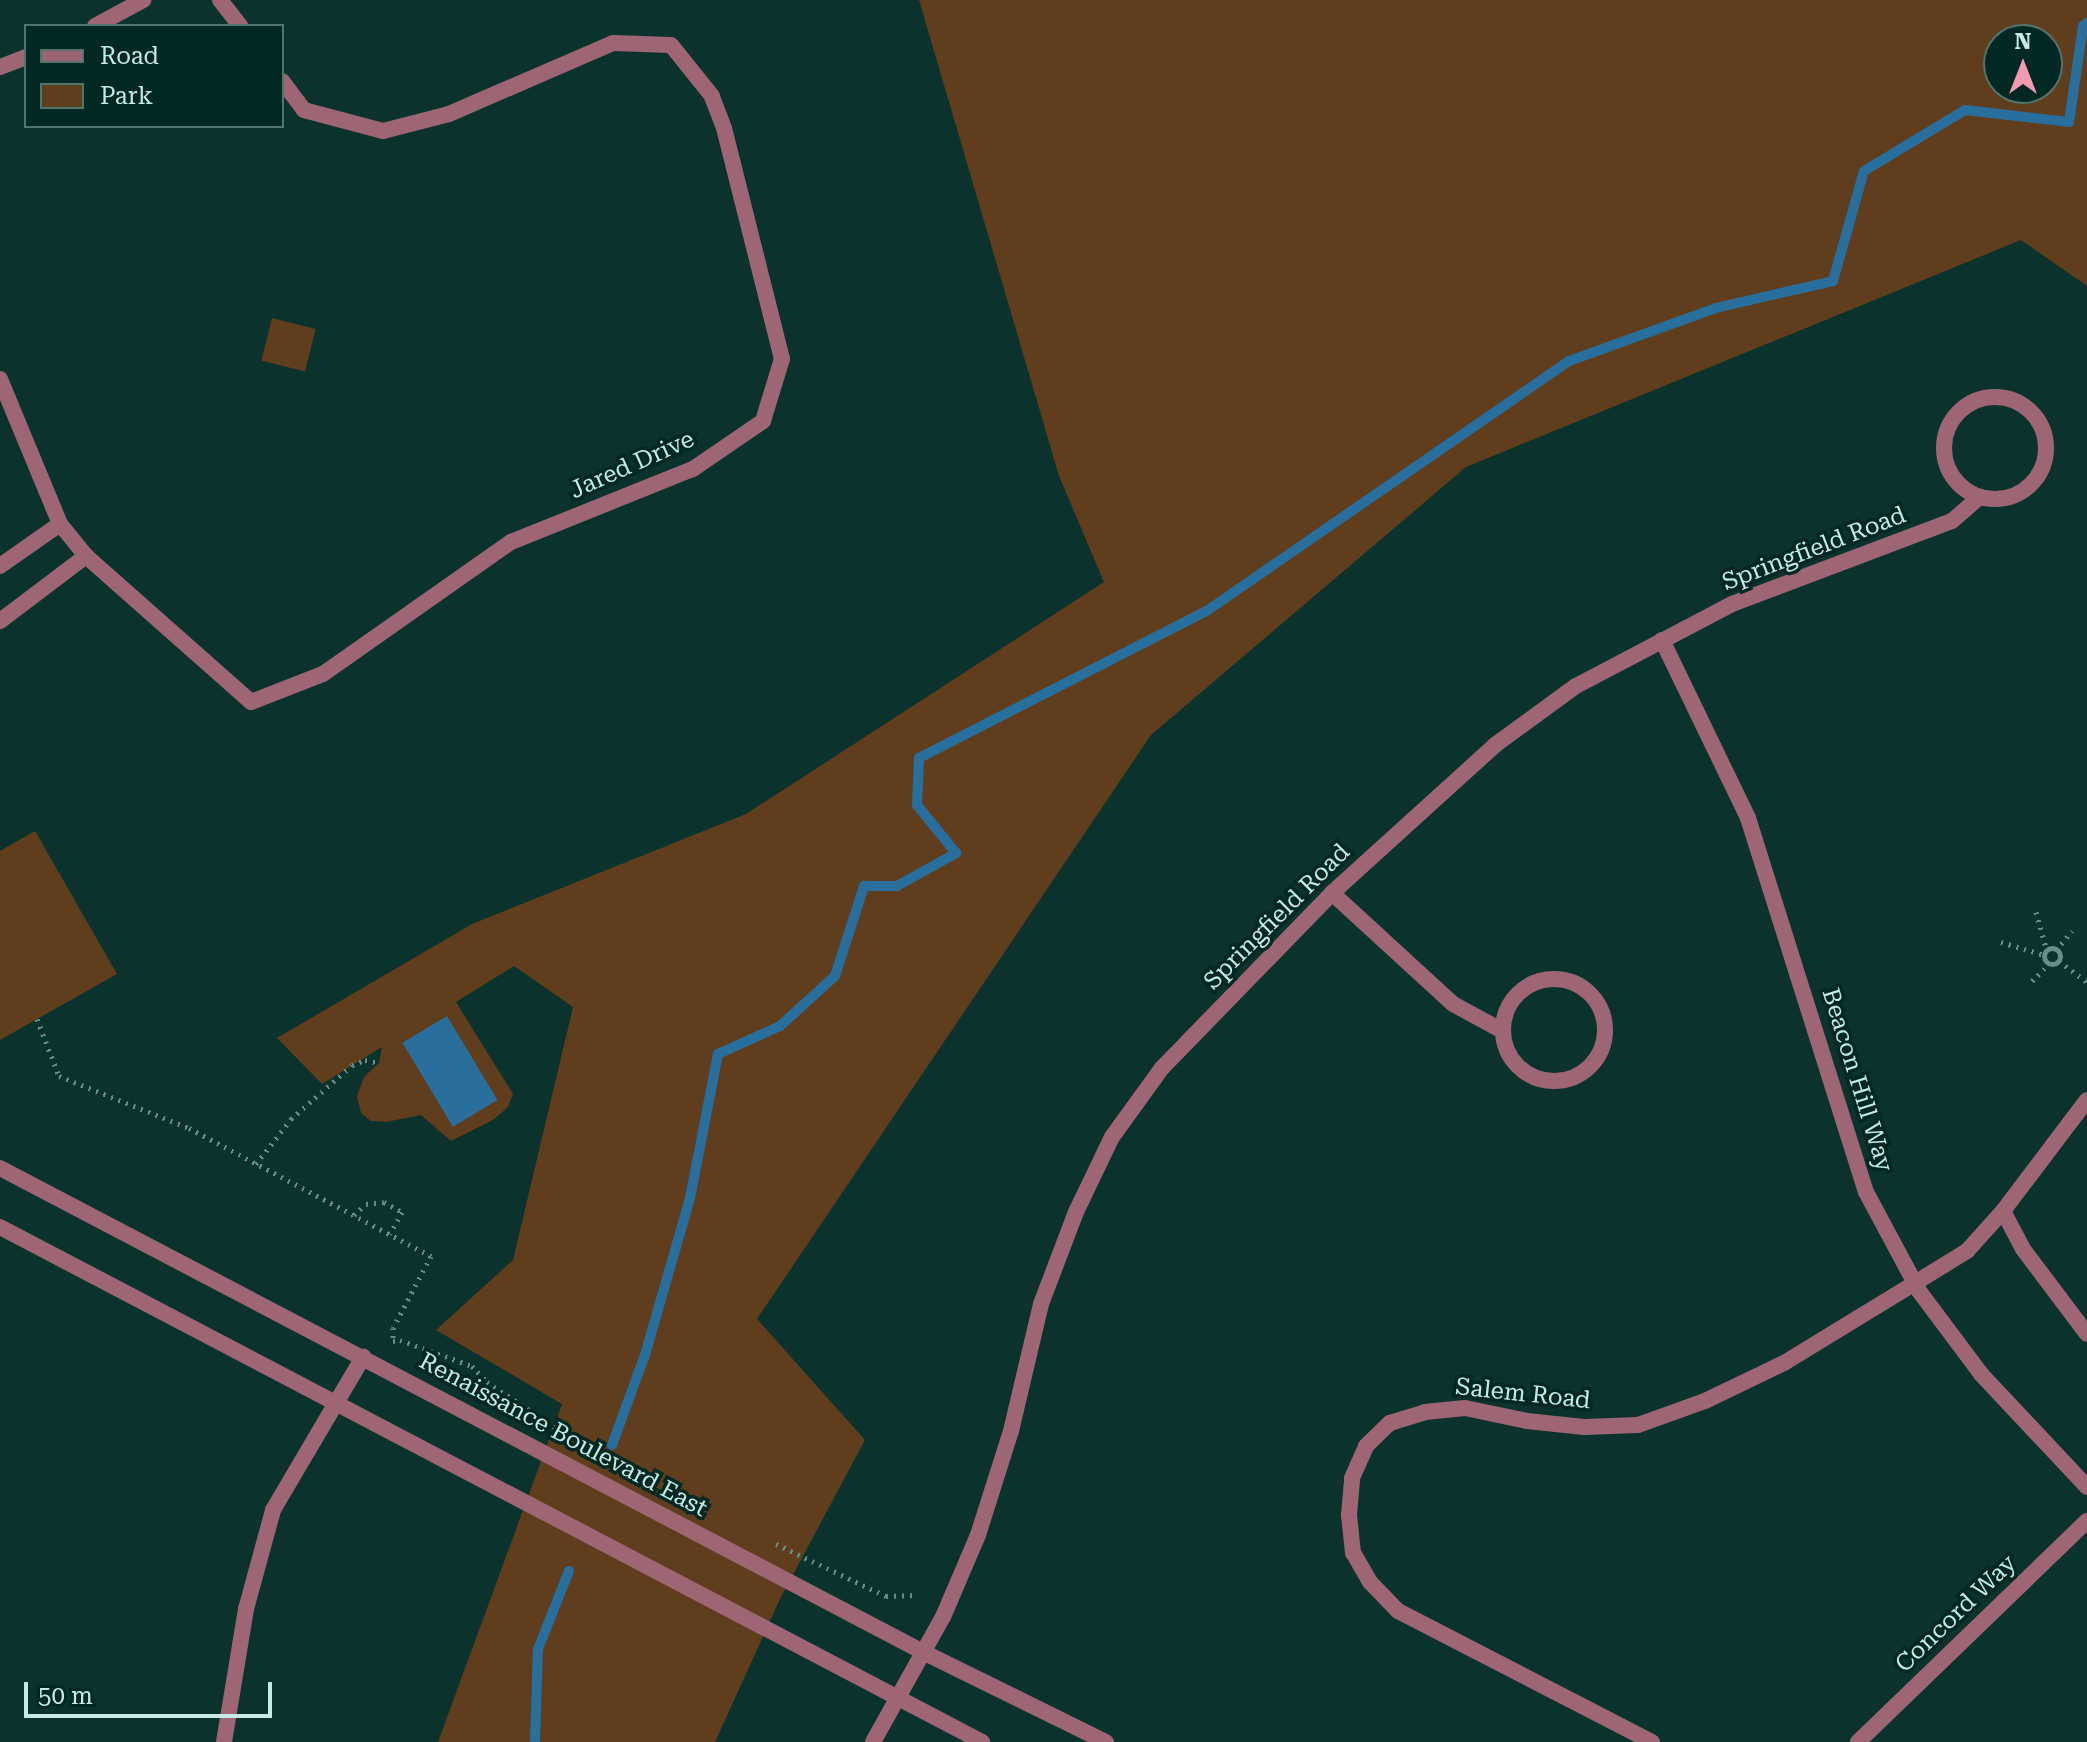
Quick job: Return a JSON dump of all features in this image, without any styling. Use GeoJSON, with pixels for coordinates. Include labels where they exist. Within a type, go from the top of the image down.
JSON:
{"type":"FeatureCollection","features":[{"type":"Feature","properties":{"kind":"street"},"geometry":{"type":"LineString","coordinates":[[99,24],[143,0]]}},
{"type":"Feature","properties":{"kind":"street"},"geometry":{"type":"LineString","coordinates":[[220,0],[238,24]]}},
{"type":"Feature","properties":{"kind":"street","name":"Jared Drive"},"geometry":{"type":"LineString","coordinates":[[0,379],[60,524],[86,556],[251,702],[323,674],[511,542],[693,469],[763,421],[782,359],[724,128],[712,96],[671,45],[613,43],[449,114],[383,131],[304,110],[284,84]]}},
{"type":"Feature","properties":{"kind":"street"},"geometry":{"type":"LineString","coordinates":[[0,67],[24,58]]}},
{"type":"Feature","properties":{"kind":"street"},"geometry":{"type":"LineString","coordinates":[[1998,397],[2014,401],[2028,409],[2040,423],[2046,439],[2040,473],[2029,487],[2015,496],[1997,499],[1980,497],[1954,479],[1944,448],[1947,432],[1967,406],[1998,397]]}},
{"type":"Feature","properties":{"kind":"street","name":"Springfield Road"},"geometry":{"type":"LineString","coordinates":[[873,1742],[943,1617],[978,1535],[1011,1431],[1041,1304],[1076,1212],[1112,1137],[1162,1068],[1332,893],[1495,745],[1576,686],[1732,604],[1952,521],[1980,497]]}},
{"type":"Feature","properties":{"kind":"street"},"geometry":{"type":"LineString","coordinates":[[0,566],[60,524]]}},
{"type":"Feature","properties":{"kind":"street"},"geometry":{"type":"LineString","coordinates":[[0,621],[86,556]]}},
{"type":"Feature","properties":{"kind":"street","name":"Beacon Hill Way"},"geometry":{"type":"LineString","coordinates":[[1662,640],[1748,818],[1866,1192],[1915,1283],[1981,1374],[2087,1487]]}},
{"type":"Feature","properties":{"kind":"street"},"geometry":{"type":"LineString","coordinates":[[1332,893],[1453,1004],[1503,1031]]}},
{"type":"Feature","properties":{"kind":"street"},"geometry":{"type":"LineString","coordinates":[[1557,980],[1574,983],[1599,1005],[1605,1037],[1600,1054],[1590,1067],[1560,1081],[1543,1080],[1515,1063],[1506,1048],[1503,1031],[1513,1000],[1526,988],[1557,980]]}},
{"type":"Feature","properties":{"kind":"street","name":"Salem Road"},"geometry":{"type":"LineString","coordinates":[[1652,1742],[1626,1736],[1398,1611],[1370,1582],[1353,1553],[1349,1515],[1352,1478],[1366,1446],[1390,1423],[1425,1412],[1452,1409],[1584,1427],[1638,1425],[1705,1401],[1784,1363],[1967,1251],[2003,1211],[2087,1100]]}},
{"type":"Feature","properties":{"kind":"street","name":"Renaissance Boulevard East"},"geometry":{"type":"LineString","coordinates":[[0,1168],[923,1652],[1106,1742]]}},
{"type":"Feature","properties":{"kind":"street"},"geometry":{"type":"LineString","coordinates":[[2003,1211],[2023,1249],[2087,1334]]}},
{"type":"Feature","properties":{"kind":"street"},"geometry":{"type":"LineString","coordinates":[[0,1227],[982,1742]]}},
{"type":"Feature","properties":{"kind":"street"},"geometry":{"type":"LineString","coordinates":[[224,1742],[246,1609],[273,1510],[363,1357]]}},
{"type":"Feature","properties":{"kind":"street","name":"Concord Way"},"geometry":{"type":"LineString","coordinates":[[1858,1742],[2087,1521]]}},
{"type":"Feature","properties":{"kind":"path"},"geometry":{"type":"LineString","coordinates":[[2036,912],[2049,964]]}},
{"type":"Feature","properties":{"kind":"path"},"geometry":{"type":"LineString","coordinates":[[2001,942],[2046,953],[2056,950],[2072,931]]}},
{"type":"Feature","properties":{"kind":"path"},"geometry":{"type":"LineString","coordinates":[[2056,950],[2059,961],[2087,982]]}},
{"type":"Feature","properties":{"kind":"path"},"geometry":{"type":"LineString","coordinates":[[2032,981],[2049,964],[2059,961]]}},
{"type":"Feature","properties":{"kind":"path"},"geometry":{"type":"LineString","coordinates":[[37,1019],[59,1076],[189,1128],[431,1256],[393,1328],[393,1341],[400,1340],[472,1366],[487,1382],[565,1434]]}},
{"type":"Feature","properties":{"kind":"path"},"geometry":{"type":"LineString","coordinates":[[256,1164],[291,1119],[352,1065],[365,1060],[379,1063]]}},
{"type":"Feature","properties":{"kind":"path"},"geometry":{"type":"LineString","coordinates":[[354,1215],[366,1204],[384,1202],[402,1212],[390,1234]]}},
{"type":"Feature","properties":{"kind":"path"},"geometry":{"type":"LineString","coordinates":[[762,1536],[886,1596],[915,1595]]}},
{"type":"Feature","properties":{"kind":"green space"},"geometry":{"type":"Polygon","coordinates":[[[919,0],[2087,0],[2087,286],[2021,240],[1466,467],[1151,735],[757,1319],[865,1440],[780,1599],[715,1742],[438,1742],[562,1404],[436,1330],[513,1260],[573,1007],[514,966],[456,1002],[513,1094],[508,1107],[493,1120],[451,1141],[421,1115],[386,1122],[371,1121],[361,1113],[357,1096],[364,1077],[379,1063],[382,1047],[322,1084],[277,1038],[472,924],[746,814],[1104,582],[1059,476],[919,0]]]}},
{"type":"Feature","properties":{"kind":"green space"},"geometry":{"type":"Polygon","coordinates":[[[272,318],[316,329],[305,372],[261,361],[272,318]]]}},
{"type":"Feature","properties":{"kind":"green space"},"geometry":{"type":"Polygon","coordinates":[[[35,831],[117,974],[0,1040],[0,851],[35,831]]]}},
{"type":"Feature","properties":{"kind":"water"},"geometry":{"type":"Polygon","coordinates":[[[447,1016],[497,1100],[453,1127],[402,1043],[447,1016]]]}},
{"type":"Feature","properties":{"kind":"waterway"},"geometry":{"type":"LineString","coordinates":[[612,1445],[645,1355],[690,1198],[718,1054],[780,1026],[835,976],[864,886],[897,886],[956,853],[917,805],[919,758],[1208,610],[1569,361],[1716,308],[1833,281],[1864,171],[1965,110],[2069,122],[2083,26],[2087,23]]}},
{"type":"Feature","properties":{"kind":"waterway"},"geometry":{"type":"LineString","coordinates":[[535,1742],[538,1649],[569,1571]]}}]}
